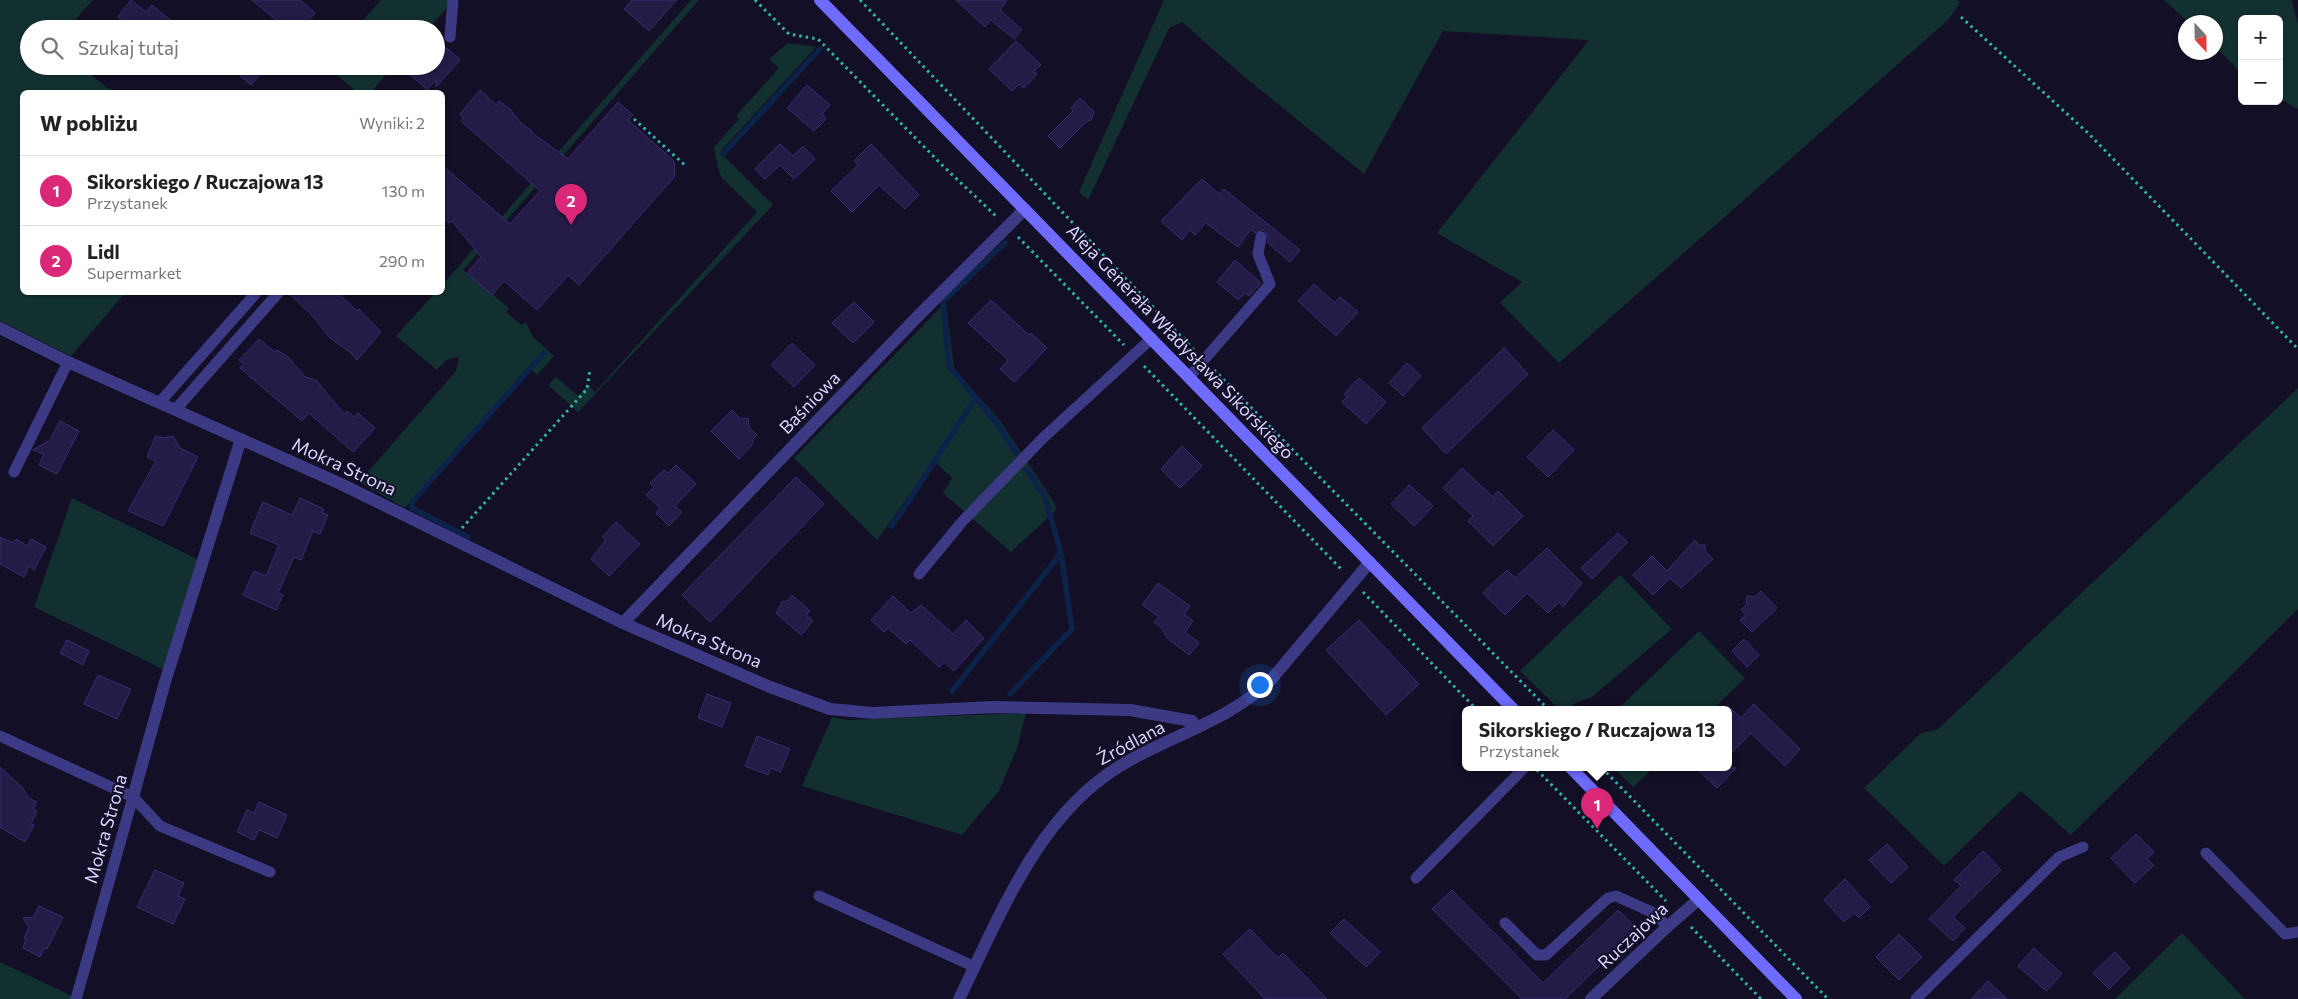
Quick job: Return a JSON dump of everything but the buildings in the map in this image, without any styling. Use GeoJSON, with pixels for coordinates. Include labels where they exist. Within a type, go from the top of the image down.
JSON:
{"type":"FeatureCollection","features":[{"type":"Feature","properties":{"kind":"main road","name":"Aleja Generała Władysława Sikorskiego"},"geometry":{"type":"LineString","coordinates":[[820,0],[1510,706]]}},
{"type":"Feature","properties":{"kind":"main road"},"geometry":{"type":"LineString","coordinates":[[1574,771],[1796,999]]}},
{"type":"Feature","properties":{"kind":"street","name":"Baśniowa"},"geometry":{"type":"LineString","coordinates":[[623,623],[912,323],[1025,209]]}},
{"type":"Feature","properties":{"kind":"street","name":"Mokra Strona"},"geometry":{"type":"LineString","coordinates":[[0,328],[68,362],[176,409],[453,539],[623,623],[770,687],[840,711],[873,713],[993,707],[1130,710],[1192,721],[1197,728]]}},
{"type":"Feature","properties":{"kind":"street","name":"Mokra Strona"},"geometry":{"type":"LineString","coordinates":[[133,798],[165,682],[241,439]]}},
{"type":"Feature","properties":{"kind":"street","name":"Źródlana"},"geometry":{"type":"LineString","coordinates":[[959,999],[1015,886],[1040,846],[1070,806],[1102,777],[1126,762],[1243,704],[1256,694],[1370,562]]}},
{"type":"Feature","properties":{"kind":"street","name":"Ruczajowa"},"geometry":{"type":"LineString","coordinates":[[1591,999],[1666,927],[1699,899]]}},
{"type":"Feature","properties":{"kind":"lane"},"geometry":{"type":"LineString","coordinates":[[450,37],[453,0]]}},
{"type":"Feature","properties":{"kind":"lane"},"geometry":{"type":"LineString","coordinates":[[1189,377],[1270,284],[1258,254],[1261,237]]}},
{"type":"Feature","properties":{"kind":"lane"},"geometry":{"type":"LineString","coordinates":[[160,402],[255,295]]}},
{"type":"Feature","properties":{"kind":"lane"},"geometry":{"type":"LineString","coordinates":[[176,409],[276,295]]}},
{"type":"Feature","properties":{"kind":"lane"},"geometry":{"type":"LineString","coordinates":[[919,574],[961,523],[1043,438],[1152,338]]}},
{"type":"Feature","properties":{"kind":"lane"},"geometry":{"type":"LineString","coordinates":[[14,472],[68,362]]}},
{"type":"Feature","properties":{"kind":"lane"},"geometry":{"type":"LineString","coordinates":[[0,736],[133,798],[160,826],[270,872]]}},
{"type":"Feature","properties":{"kind":"lane"},"geometry":{"type":"LineString","coordinates":[[1416,878],[1521,771]]}},
{"type":"Feature","properties":{"kind":"lane","name":"Mokra Strona"},"geometry":{"type":"LineString","coordinates":[[76,999],[133,798]]}},
{"type":"Feature","properties":{"kind":"lane"},"geometry":{"type":"LineString","coordinates":[[1916,999],[2059,857],[2083,847]]}},
{"type":"Feature","properties":{"kind":"lane"},"geometry":{"type":"LineString","coordinates":[[2206,852],[2286,934],[2298,932]]}},
{"type":"Feature","properties":{"kind":"lane"},"geometry":{"type":"LineString","coordinates":[[819,896],[975,967]]}},
{"type":"Feature","properties":{"kind":"lane"},"geometry":{"type":"LineString","coordinates":[[1505,923],[1536,955],[1546,955],[1608,898],[1616,896],[1656,914],[1666,927]]}},
{"type":"Feature","properties":{"kind":"path"},"geometry":{"type":"LineString","coordinates":[[755,0],[786,32]]}},
{"type":"Feature","properties":{"kind":"path"},"geometry":{"type":"LineString","coordinates":[[860,0],[1204,360],[1545,706]]}},
{"type":"Feature","properties":{"kind":"path"},"geometry":{"type":"LineString","coordinates":[[1961,16],[2089,134],[2298,349]]}},
{"type":"Feature","properties":{"kind":"path"},"geometry":{"type":"LineString","coordinates":[[634,119],[687,167]]}},
{"type":"Feature","properties":{"kind":"path"},"geometry":{"type":"LineString","coordinates":[[453,539],[586,389],[590,369]]}},
{"type":"Feature","properties":{"kind":"path"},"geometry":{"type":"LineString","coordinates":[[1538,771],[1761,999]]}},
{"type":"Feature","properties":{"kind":"path"},"geometry":{"type":"LineString","coordinates":[[1605,771],[1828,999]]}},
{"type":"Feature","properties":{"kind":"green space"},"geometry":{"type":"Polygon","coordinates":[[[0,0],[93,0],[75,20],[20,20],[20,75],[91,75],[110,90],[20,90],[20,295],[123,295],[71,356],[0,321],[0,0]]]}},
{"type":"Feature","properties":{"kind":"green space"},"geometry":{"type":"Polygon","coordinates":[[[381,0],[454,0],[436,20],[363,20],[381,0]]]}},
{"type":"Feature","properties":{"kind":"green space"},"geometry":{"type":"Polygon","coordinates":[[[691,0],[699,0],[463,270],[509,308],[506,312],[522,325],[526,322],[533,337],[554,356],[537,375],[528,367],[405,508],[359,482],[456,371],[459,357],[446,360],[437,370],[396,336],[433,295],[445,295],[445,282],[691,0]]]}},
{"type":"Feature","properties":{"kind":"green space"},"geometry":{"type":"Polygon","coordinates":[[[1164,0],[1957,0],[1960,2],[1948,20],[1559,363],[1500,303],[1522,282],[1437,233],[1589,40],[1443,31],[1364,174],[1241,74],[1182,22],[1169,28],[1088,200],[1079,192],[1164,0]]]}},
{"type":"Feature","properties":{"kind":"green space"},"geometry":{"type":"Polygon","coordinates":[[[2164,0],[2292,0],[2298,24],[2298,109],[2283,100],[2283,15],[2238,15],[2238,71],[2223,54],[2223,15],[2180,15],[2164,0]]]}},
{"type":"Feature","properties":{"kind":"green space"},"geometry":{"type":"Polygon","coordinates":[[[788,43],[816,47],[720,152],[773,205],[578,412],[548,385],[556,377],[578,396],[588,385],[595,392],[757,212],[722,178],[714,147],[739,119],[736,116],[779,68],[769,59],[788,43]]]}},
{"type":"Feature","properties":{"kind":"green space"},"geometry":{"type":"Polygon","coordinates":[[[337,75],[386,75],[373,90],[355,90],[337,75]]]}},
{"type":"Feature","properties":{"kind":"green space"},"geometry":{"type":"Polygon","coordinates":[[[946,302],[954,368],[1001,422],[1055,504],[1056,510],[1011,552],[943,493],[952,478],[934,461],[877,540],[794,458],[946,302]]]}},
{"type":"Feature","properties":{"kind":"green space"},"geometry":{"type":"Polygon","coordinates":[[[2298,388],[2298,609],[2071,835],[2021,791],[1944,866],[1864,788],[1921,733],[1937,730],[2298,388]]]}},
{"type":"Feature","properties":{"kind":"green space"},"geometry":{"type":"Polygon","coordinates":[[[72,498],[199,560],[165,670],[34,607],[72,498]]]}},
{"type":"Feature","properties":{"kind":"green space"},"geometry":{"type":"Polygon","coordinates":[[[1620,575],[1672,629],[1592,697],[1575,703],[1572,706],[1556,706],[1520,671],[1620,575]]]}},
{"type":"Feature","properties":{"kind":"green space"},"geometry":{"type":"Polygon","coordinates":[[[1699,631],[1745,678],[1716,706],[1621,706],[1699,631]]]}},
{"type":"Feature","properties":{"kind":"green space"},"geometry":{"type":"Polygon","coordinates":[[[1026,713],[1017,748],[999,791],[962,835],[802,786],[832,717],[848,720],[1026,713]]]}},
{"type":"Feature","properties":{"kind":"green space"},"geometry":{"type":"Polygon","coordinates":[[[1617,771],[1650,771],[1633,787],[1617,771]]]}},
{"type":"Feature","properties":{"kind":"green space"},"geometry":{"type":"Polygon","coordinates":[[[2182,933],[2245,999],[2115,999],[2182,933]]]}},
{"type":"Feature","properties":{"kind":"green space"},"geometry":{"type":"Polygon","coordinates":[[[0,962],[72,996],[71,999],[0,999],[0,962]]]}},
{"type":"Feature","properties":{"kind":"waterway"},"geometry":{"type":"LineString","coordinates":[[723,154],[820,49]]}},
{"type":"Feature","properties":{"kind":"waterway"},"geometry":{"type":"LineString","coordinates":[[1005,243],[943,302],[949,366],[999,426],[1016,453]]}},
{"type":"Feature","properties":{"kind":"waterway"},"geometry":{"type":"LineString","coordinates":[[468,537],[412,508],[412,502],[544,353]]}},
{"type":"Feature","properties":{"kind":"waterway"},"geometry":{"type":"LineString","coordinates":[[891,526],[975,399]]}},
{"type":"Feature","properties":{"kind":"waterway"},"geometry":{"type":"LineString","coordinates":[[1010,694],[1072,629],[1061,553],[1045,497],[1027,470]]}},
{"type":"Feature","properties":{"kind":"waterway"},"geometry":{"type":"LineString","coordinates":[[952,691],[1061,553]]}},
{"type":"Feature","properties":{"kind":"place","name":"Lidl"},"geometry":{"type":"Point","coordinates":[571,225]}},
{"type":"Feature","properties":{"kind":"place","name":"Sikorskiego / Ruczajowa 13"},"geometry":{"type":"Point","coordinates":[1597,829]}}]}
